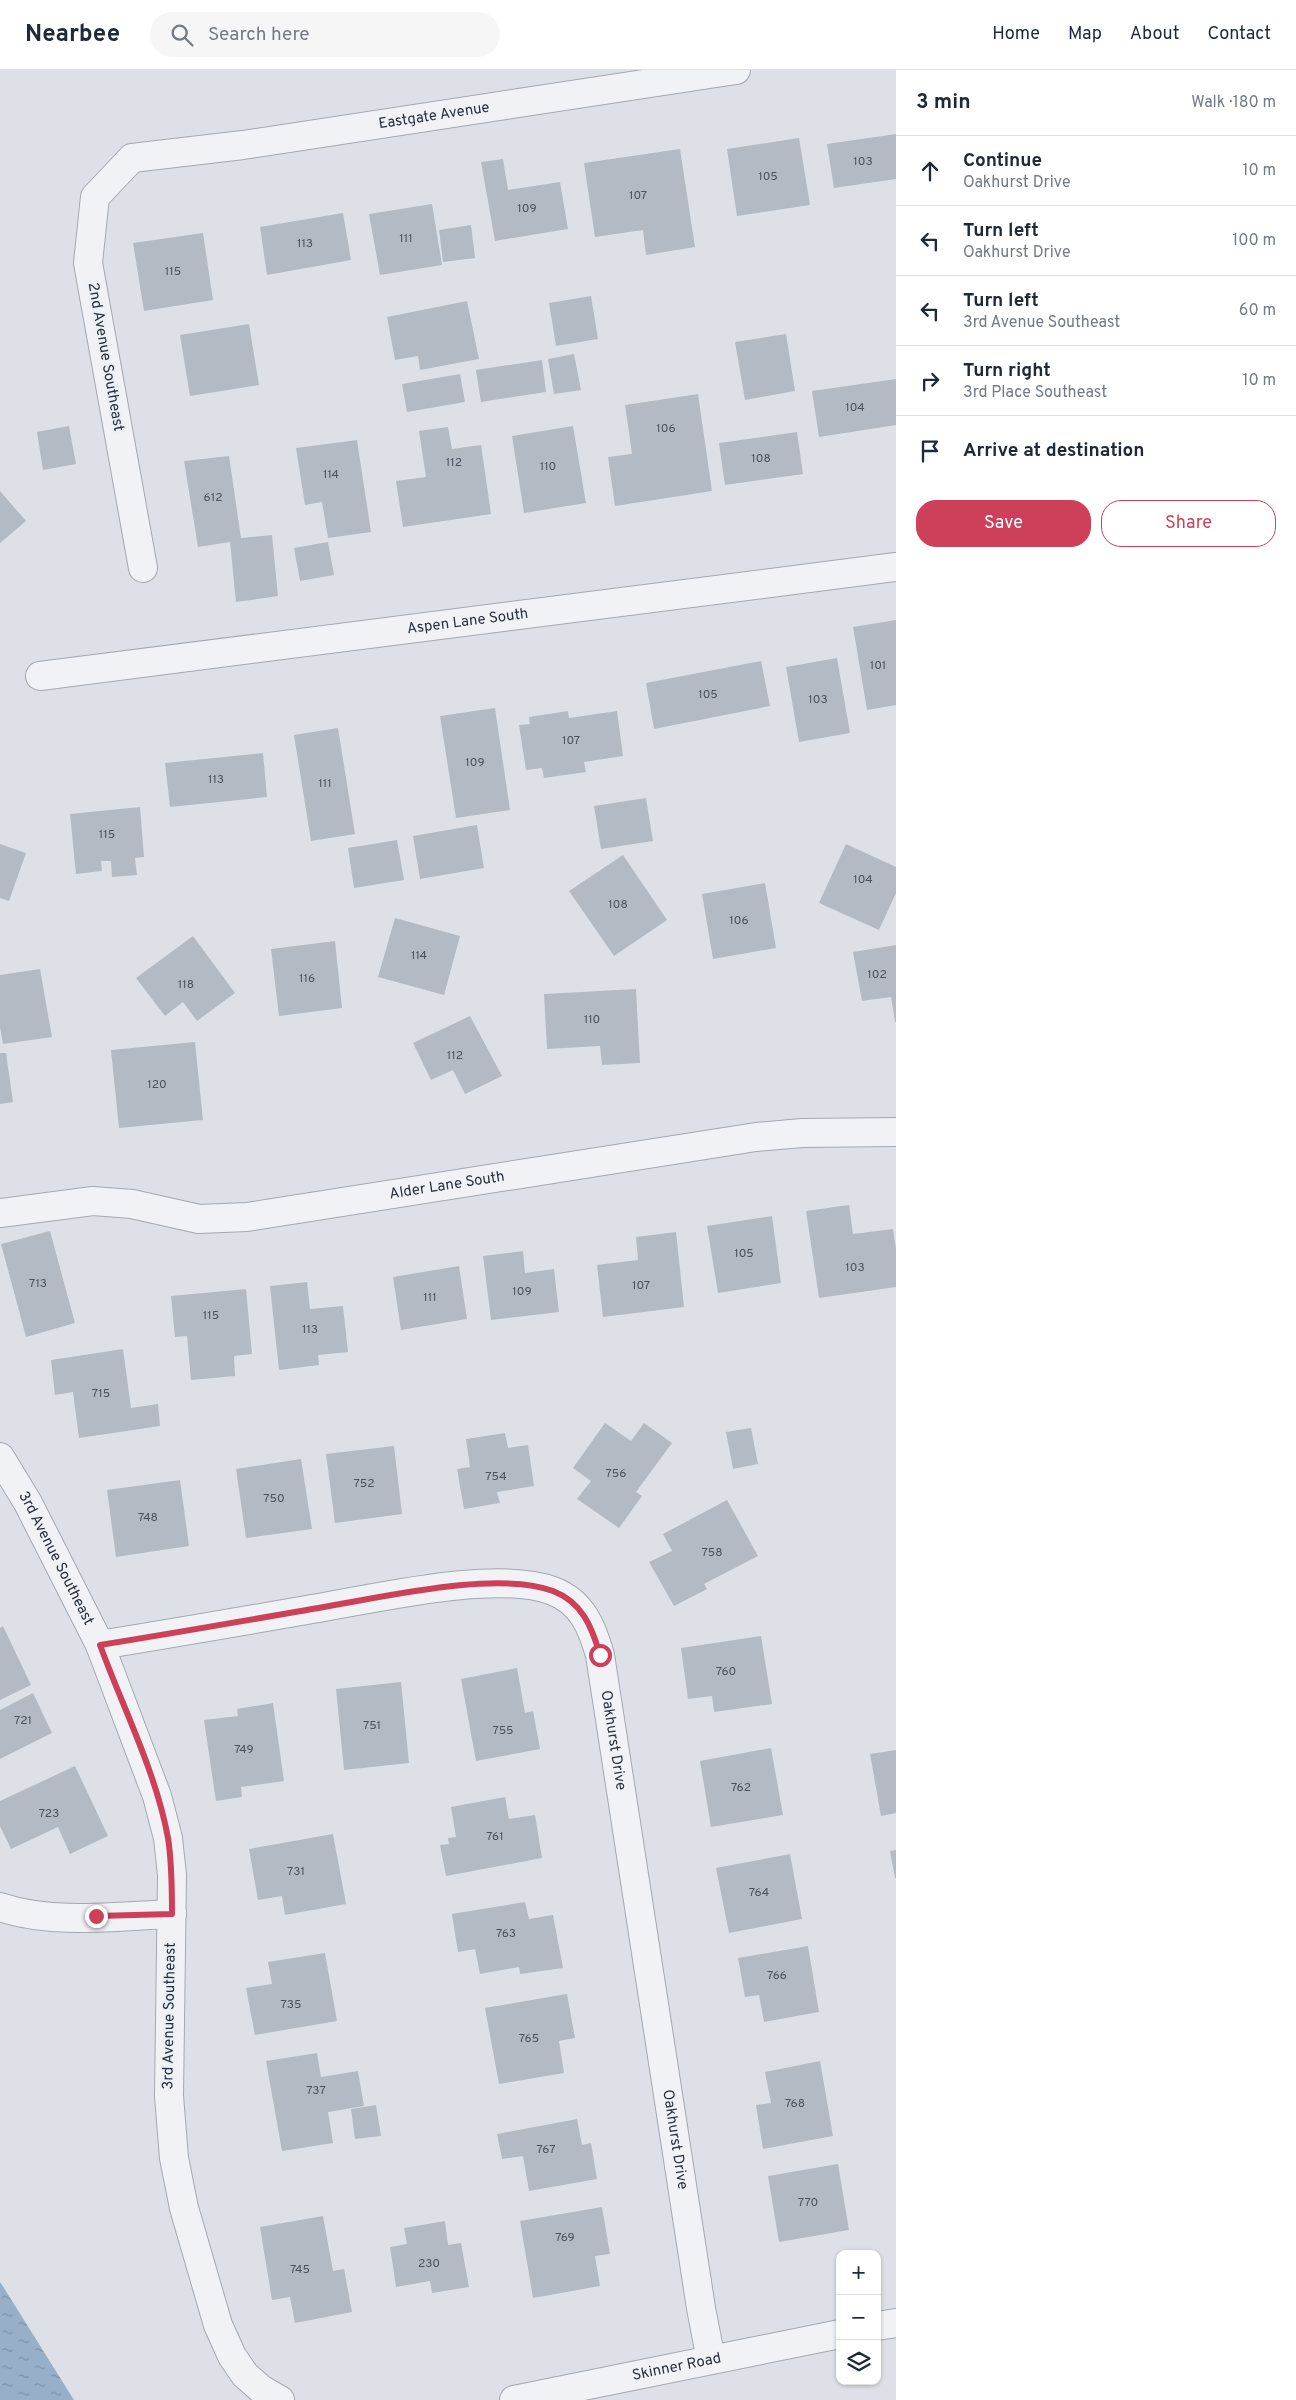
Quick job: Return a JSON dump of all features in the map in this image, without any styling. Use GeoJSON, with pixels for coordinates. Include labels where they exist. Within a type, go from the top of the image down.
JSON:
{"type":"FeatureCollection","features":[{"type":"Feature","properties":{"kind":"street","name":"Eastgate Avenue"},"geometry":{"type":"LineString","coordinates":[[132,158],[243,144],[736,70]]}},
{"type":"Feature","properties":{"kind":"street","name":"2nd Avenue Southeast"},"geometry":{"type":"LineString","coordinates":[[132,158],[95,197],[88,263],[143,568]]}},
{"type":"Feature","properties":{"kind":"street","name":"Aspen Lane South"},"geometry":{"type":"LineString","coordinates":[[40,676],[896,567]]}},
{"type":"Feature","properties":{"kind":"street","name":"Alder Lane South"},"geometry":{"type":"LineString","coordinates":[[0,1213],[93,1201],[132,1204],[199,1219],[247,1217],[756,1137],[802,1133],[896,1132]]}},
{"type":"Feature","properties":{"kind":"street","name":"3rd Avenue Southeast"},"geometry":{"type":"LineString","coordinates":[[0,1457],[28,1504],[100,1645],[157,1796],[168,1838],[172,1875],[169,2113],[174,2158],[183,2200],[218,2326],[232,2356],[245,2375],[261,2389],[280,2400]]}},
{"type":"Feature","properties":{"kind":"street","name":"Oakhurst Drive"},"geometry":{"type":"LineString","coordinates":[[100,1645],[407,1593],[482,1585],[519,1584],[552,1591],[575,1604],[584,1613],[591,1626],[600,1655],[702,2308],[712,2360]]}},
{"type":"Feature","properties":{"kind":"street"},"geometry":{"type":"LineString","coordinates":[[0,1907],[31,1914],[59,1916],[172,1914]]}},
{"type":"Feature","properties":{"kind":"street"},"geometry":{"type":"LineString","coordinates":[[881,2325],[896,2322]]}},
{"type":"Feature","properties":{"kind":"street","name":"Skinner Road"},"geometry":{"type":"LineString","coordinates":[[514,2400],[836,2335]]}},
{"type":"Feature","properties":{"kind":"water"},"geometry":{"type":"Polygon","coordinates":[[[0,2282],[4,2288],[74,2400],[0,2400],[0,2282]]]}},
{"type":"Feature","properties":{"kind":"building"},"geometry":{"type":"Polygon","coordinates":[[[896,134],[896,179],[834,188],[827,144],[896,134]]]}},
{"type":"Feature","properties":{"kind":"building"},"geometry":{"type":"Polygon","coordinates":[[[799,138],[810,205],[737,216],[727,149],[799,138]]]}},
{"type":"Feature","properties":{"kind":"building"},"geometry":{"type":"Polygon","coordinates":[[[680,149],[695,247],[646,255],[643,230],[595,237],[584,163],[680,149]]]}},
{"type":"Feature","properties":{"kind":"building"},"geometry":{"type":"Polygon","coordinates":[[[503,159],[508,190],[560,182],[568,229],[495,241],[481,162],[503,159]]]}},
{"type":"Feature","properties":{"kind":"building"},"geometry":{"type":"Polygon","coordinates":[[[432,204],[442,265],[380,275],[369,214],[432,204]]]}},
{"type":"Feature","properties":{"kind":"building"},"geometry":{"type":"Polygon","coordinates":[[[343,213],[351,260],[267,275],[260,227],[343,213]]]}},
{"type":"Feature","properties":{"kind":"building"},"geometry":{"type":"Polygon","coordinates":[[[471,225],[475,258],[443,262],[439,230],[471,225]]]}},
{"type":"Feature","properties":{"kind":"building"},"geometry":{"type":"Polygon","coordinates":[[[203,233],[213,300],[144,311],[133,243],[203,233]]]}},
{"type":"Feature","properties":{"kind":"building"},"geometry":{"type":"Polygon","coordinates":[[[591,296],[598,339],[556,346],[549,303],[591,296]]]}},
{"type":"Feature","properties":{"kind":"building"},"geometry":{"type":"Polygon","coordinates":[[[467,301],[479,359],[420,370],[418,356],[395,360],[387,317],[467,301]]]}},
{"type":"Feature","properties":{"kind":"building"},"geometry":{"type":"Polygon","coordinates":[[[249,324],[259,385],[190,396],[180,335],[249,324]]]}},
{"type":"Feature","properties":{"kind":"building"},"geometry":{"type":"Polygon","coordinates":[[[786,334],[795,391],[745,400],[735,342],[786,334]]]}},
{"type":"Feature","properties":{"kind":"building"},"geometry":{"type":"Polygon","coordinates":[[[574,354],[581,390],[554,394],[548,359],[574,354]]]}},
{"type":"Feature","properties":{"kind":"building"},"geometry":{"type":"Polygon","coordinates":[[[542,360],[546,392],[481,402],[476,370],[542,360]]]}},
{"type":"Feature","properties":{"kind":"building"},"geometry":{"type":"Polygon","coordinates":[[[460,374],[465,402],[407,412],[402,384],[460,374]]]}},
{"type":"Feature","properties":{"kind":"building"},"geometry":{"type":"Polygon","coordinates":[[[896,379],[896,425],[819,437],[812,391],[896,379]]]}},
{"type":"Feature","properties":{"kind":"building"},"geometry":{"type":"Polygon","coordinates":[[[698,394],[712,491],[615,506],[608,457],[632,454],[625,405],[698,394]]]}},
{"type":"Feature","properties":{"kind":"building"},"geometry":{"type":"Polygon","coordinates":[[[69,426],[76,464],[43,470],[37,432],[69,426]]]}},
{"type":"Feature","properties":{"kind":"building"},"geometry":{"type":"Polygon","coordinates":[[[573,426],[586,503],[524,513],[512,436],[573,426]]]}},
{"type":"Feature","properties":{"kind":"building"},"geometry":{"type":"Polygon","coordinates":[[[448,427],[452,449],[481,445],[491,514],[403,527],[396,481],[426,477],[419,431],[448,427]]]}},
{"type":"Feature","properties":{"kind":"building"},"geometry":{"type":"Polygon","coordinates":[[[797,432],[803,474],[725,485],[719,443],[797,432]]]}},
{"type":"Feature","properties":{"kind":"building"},"geometry":{"type":"Polygon","coordinates":[[[357,440],[371,532],[328,538],[322,502],[305,505],[296,448],[357,440]]]}},
{"type":"Feature","properties":{"kind":"building"},"geometry":{"type":"Polygon","coordinates":[[[229,456],[241,538],[272,535],[278,596],[236,602],[230,542],[198,547],[184,461],[229,456]]]}},
{"type":"Feature","properties":{"kind":"building"},"geometry":{"type":"Polygon","coordinates":[[[0,491],[26,521],[0,543],[0,491]]]}},
{"type":"Feature","properties":{"kind":"building"},"geometry":{"type":"Polygon","coordinates":[[[328,542],[334,575],[300,581],[294,548],[328,542]]]}},
{"type":"Feature","properties":{"kind":"building"},"geometry":{"type":"Polygon","coordinates":[[[896,620],[896,705],[867,710],[853,627],[896,620]]]}},
{"type":"Feature","properties":{"kind":"building"},"geometry":{"type":"Polygon","coordinates":[[[837,658],[850,733],[799,742],[786,667],[837,658]]]}},
{"type":"Feature","properties":{"kind":"building"},"geometry":{"type":"Polygon","coordinates":[[[761,661],[770,706],[654,729],[646,683],[761,661]]]}},
{"type":"Feature","properties":{"kind":"building"},"geometry":{"type":"Polygon","coordinates":[[[495,708],[510,810],[456,818],[440,716],[495,708]]]}},
{"type":"Feature","properties":{"kind":"building"},"geometry":{"type":"Polygon","coordinates":[[[568,711],[569,718],[617,711],[623,756],[584,762],[586,772],[544,778],[542,768],[526,770],[519,725],[530,724],[529,717],[568,711]]]}},
{"type":"Feature","properties":{"kind":"building"},"geometry":{"type":"Polygon","coordinates":[[[338,728],[355,834],[311,841],[294,735],[338,728]]]}},
{"type":"Feature","properties":{"kind":"building"},"geometry":{"type":"Polygon","coordinates":[[[263,753],[267,797],[170,807],[165,763],[263,753]]]}},
{"type":"Feature","properties":{"kind":"building"},"geometry":{"type":"Polygon","coordinates":[[[646,798],[653,841],[601,849],[594,806],[646,798]]]}},
{"type":"Feature","properties":{"kind":"building"},"geometry":{"type":"Polygon","coordinates":[[[140,807],[144,857],[135,858],[137,875],[112,877],[111,861],[101,861],[102,871],[76,874],[70,814],[140,807]]]}},
{"type":"Feature","properties":{"kind":"building"},"geometry":{"type":"Polygon","coordinates":[[[477,825],[484,868],[420,879],[413,836],[477,825]]]}},
{"type":"Feature","properties":{"kind":"building"},"geometry":{"type":"Polygon","coordinates":[[[397,840],[404,880],[354,888],[348,848],[397,840]]]}},
{"type":"Feature","properties":{"kind":"building"},"geometry":{"type":"Polygon","coordinates":[[[0,844],[26,853],[9,901],[0,898],[0,844]]]}},
{"type":"Feature","properties":{"kind":"building"},"geometry":{"type":"Polygon","coordinates":[[[846,844],[896,867],[896,893],[879,930],[819,903],[846,844]]]}},
{"type":"Feature","properties":{"kind":"building"},"geometry":{"type":"Polygon","coordinates":[[[623,855],[667,920],[614,956],[569,891],[623,855]]]}},
{"type":"Feature","properties":{"kind":"building"},"geometry":{"type":"Polygon","coordinates":[[[765,883],[776,948],[713,959],[702,894],[765,883]]]}},
{"type":"Feature","properties":{"kind":"building"},"geometry":{"type":"Polygon","coordinates":[[[395,918],[460,936],[444,995],[378,977],[395,918]]]}},
{"type":"Feature","properties":{"kind":"building"},"geometry":{"type":"Polygon","coordinates":[[[193,936],[235,993],[197,1021],[183,1002],[165,1016],[136,978],[193,936]]]}},
{"type":"Feature","properties":{"kind":"building"},"geometry":{"type":"Polygon","coordinates":[[[335,941],[342,1008],[279,1016],[271,949],[335,941]]]}},
{"type":"Feature","properties":{"kind":"building"},"geometry":{"type":"Polygon","coordinates":[[[896,945],[895,1022],[891,997],[862,1001],[853,952],[896,945]]]}},
{"type":"Feature","properties":{"kind":"building"},"geometry":{"type":"Polygon","coordinates":[[[40,969],[52,1037],[3,1044],[0,1027],[0,975],[40,969]]]}},
{"type":"Feature","properties":{"kind":"building"},"geometry":{"type":"Polygon","coordinates":[[[636,989],[640,1063],[602,1065],[600,1046],[547,1049],[544,994],[636,989]]]}},
{"type":"Feature","properties":{"kind":"building"},"geometry":{"type":"Polygon","coordinates":[[[470,1016],[502,1076],[465,1094],[453,1070],[431,1080],[413,1043],[470,1016]]]}},
{"type":"Feature","properties":{"kind":"building"},"geometry":{"type":"Polygon","coordinates":[[[195,1042],[203,1120],[119,1128],[111,1050],[195,1042]]]}},
{"type":"Feature","properties":{"kind":"building"},"geometry":{"type":"Polygon","coordinates":[[[0,1053],[6,1053],[13,1102],[0,1104],[0,1053]]]}},
{"type":"Feature","properties":{"kind":"building"},"geometry":{"type":"Polygon","coordinates":[[[849,1205],[853,1234],[893,1229],[896,1249],[896,1287],[819,1298],[806,1211],[849,1205]]]}},
{"type":"Feature","properties":{"kind":"building"},"geometry":{"type":"Polygon","coordinates":[[[772,1216],[781,1283],[718,1293],[707,1226],[772,1216]]]}},
{"type":"Feature","properties":{"kind":"building"},"geometry":{"type":"Polygon","coordinates":[[[50,1231],[75,1323],[26,1337],[1,1244],[50,1231]]]}},
{"type":"Feature","properties":{"kind":"building"},"geometry":{"type":"Polygon","coordinates":[[[676,1232],[684,1307],[603,1317],[597,1265],[638,1260],[636,1237],[676,1232]]]}},
{"type":"Feature","properties":{"kind":"building"},"geometry":{"type":"Polygon","coordinates":[[[523,1251],[525,1273],[554,1269],[559,1312],[491,1320],[483,1256],[523,1251]]]}},
{"type":"Feature","properties":{"kind":"building"},"geometry":{"type":"Polygon","coordinates":[[[459,1266],[467,1319],[401,1330],[393,1277],[459,1266]]]}},
{"type":"Feature","properties":{"kind":"building"},"geometry":{"type":"Polygon","coordinates":[[[307,1282],[310,1309],[343,1306],[348,1352],[318,1355],[319,1365],[279,1370],[270,1286],[307,1282]]]}},
{"type":"Feature","properties":{"kind":"building"},"geometry":{"type":"Polygon","coordinates":[[[246,1289],[252,1354],[234,1356],[235,1376],[191,1380],[187,1336],[175,1337],[171,1296],[246,1289]]]}},
{"type":"Feature","properties":{"kind":"building"},"geometry":{"type":"Polygon","coordinates":[[[123,1349],[131,1408],[158,1404],[160,1426],[79,1438],[73,1392],[55,1395],[51,1360],[123,1349]]]}},
{"type":"Feature","properties":{"kind":"building"},"geometry":{"type":"Polygon","coordinates":[[[605,1423],[631,1441],[644,1423],[672,1443],[636,1492],[642,1496],[619,1528],[577,1499],[591,1481],[573,1468],[605,1423]]]}},
{"type":"Feature","properties":{"kind":"building"},"geometry":{"type":"Polygon","coordinates":[[[751,1428],[758,1464],[733,1469],[726,1432],[751,1428]]]}},
{"type":"Feature","properties":{"kind":"building"},"geometry":{"type":"Polygon","coordinates":[[[505,1433],[508,1448],[528,1445],[534,1486],[497,1492],[500,1503],[464,1509],[457,1469],[470,1467],[466,1439],[505,1433]]]}},
{"type":"Feature","properties":{"kind":"building"},"geometry":{"type":"Polygon","coordinates":[[[394,1446],[402,1514],[335,1523],[326,1454],[394,1446]]]}},
{"type":"Feature","properties":{"kind":"building"},"geometry":{"type":"Polygon","coordinates":[[[301,1459],[312,1529],[246,1538],[236,1469],[301,1459]]]}},
{"type":"Feature","properties":{"kind":"building"},"geometry":{"type":"Polygon","coordinates":[[[180,1480],[189,1546],[116,1557],[107,1490],[180,1480]]]}},
{"type":"Feature","properties":{"kind":"building"},"geometry":{"type":"Polygon","coordinates":[[[727,1500],[758,1556],[704,1584],[707,1589],[674,1606],[649,1562],[672,1551],[663,1534],[727,1500]]]}},
{"type":"Feature","properties":{"kind":"building"},"geometry":{"type":"Polygon","coordinates":[[[3,1626],[31,1685],[0,1700],[0,1628],[3,1626]]]}},
{"type":"Feature","properties":{"kind":"building"},"geometry":{"type":"Polygon","coordinates":[[[761,1636],[772,1704],[714,1712],[712,1696],[688,1699],[681,1648],[761,1636]]]}},
{"type":"Feature","properties":{"kind":"building"},"geometry":{"type":"Polygon","coordinates":[[[517,1668],[525,1713],[533,1711],[540,1749],[476,1761],[461,1679],[517,1668]]]}},
{"type":"Feature","properties":{"kind":"building"},"geometry":{"type":"Polygon","coordinates":[[[401,1682],[409,1763],[344,1770],[336,1689],[401,1682]]]}},
{"type":"Feature","properties":{"kind":"building"},"geometry":{"type":"Polygon","coordinates":[[[33,1693],[52,1733],[0,1759],[0,1710],[33,1693]]]}},
{"type":"Feature","properties":{"kind":"building"},"geometry":{"type":"Polygon","coordinates":[[[273,1703],[284,1781],[241,1787],[242,1797],[216,1801],[204,1720],[238,1716],[237,1709],[273,1703]]]}},
{"type":"Feature","properties":{"kind":"building"},"geometry":{"type":"Polygon","coordinates":[[[771,1748],[783,1815],[711,1827],[700,1761],[771,1748]]]}},
{"type":"Feature","properties":{"kind":"building"},"geometry":{"type":"Polygon","coordinates":[[[896,1750],[896,1813],[881,1816],[870,1754],[896,1750]]]}},
{"type":"Feature","properties":{"kind":"building"},"geometry":{"type":"Polygon","coordinates":[[[75,1766],[108,1836],[70,1854],[58,1827],[11,1849],[0,1826],[0,1801],[75,1766]]]}},
{"type":"Feature","properties":{"kind":"building"},"geometry":{"type":"Polygon","coordinates":[[[505,1797],[509,1819],[535,1815],[542,1858],[446,1876],[440,1845],[449,1844],[448,1838],[456,1837],[451,1807],[505,1797]]]}},
{"type":"Feature","properties":{"kind":"building"},"geometry":{"type":"Polygon","coordinates":[[[333,1834],[346,1904],[285,1915],[282,1896],[258,1900],[249,1849],[333,1834]]]}},
{"type":"Feature","properties":{"kind":"building"},"geometry":{"type":"Polygon","coordinates":[[[896,1850],[896,1878],[895,1878],[890,1851],[896,1850]]]}},
{"type":"Feature","properties":{"kind":"building"},"geometry":{"type":"Polygon","coordinates":[[[790,1854],[802,1919],[729,1933],[716,1868],[790,1854]]]}},
{"type":"Feature","properties":{"kind":"building"},"geometry":{"type":"Polygon","coordinates":[[[525,1902],[529,1919],[553,1915],[563,1968],[520,1974],[519,1967],[480,1974],[475,1949],[458,1952],[452,1914],[525,1902]]]}},
{"type":"Feature","properties":{"kind":"building"},"geometry":{"type":"Polygon","coordinates":[[[808,1946],[819,2012],[764,2022],[759,1995],[745,1997],[738,1958],[808,1946]]]}},
{"type":"Feature","properties":{"kind":"building"},"geometry":{"type":"Polygon","coordinates":[[[325,1953],[337,2021],[255,2035],[246,1988],[272,1984],[268,1962],[325,1953]]]}},
{"type":"Feature","properties":{"kind":"building"},"geometry":{"type":"Polygon","coordinates":[[[567,1994],[575,2038],[559,2041],[564,2073],[499,2084],[485,2008],[567,1994]]]}},
{"type":"Feature","properties":{"kind":"building"},"geometry":{"type":"Polygon","coordinates":[[[317,2053],[321,2077],[358,2071],[364,2106],[328,2112],[333,2143],[282,2151],[266,2061],[317,2053]]]}},
{"type":"Feature","properties":{"kind":"building"},"geometry":{"type":"Polygon","coordinates":[[[820,2061],[833,2136],[763,2149],[756,2105],[771,2103],[765,2072],[820,2061]]]}},
{"type":"Feature","properties":{"kind":"building"},"geometry":{"type":"Polygon","coordinates":[[[376,2105],[381,2136],[355,2139],[351,2109],[376,2105]]]}},
{"type":"Feature","properties":{"kind":"building"},"geometry":{"type":"Polygon","coordinates":[[[577,2119],[582,2145],[591,2143],[597,2179],[529,2191],[523,2156],[502,2159],[497,2134],[577,2119]]]}},
{"type":"Feature","properties":{"kind":"building"},"geometry":{"type":"Polygon","coordinates":[[[838,2164],[849,2230],[779,2242],[768,2176],[838,2164]]]}},
{"type":"Feature","properties":{"kind":"building"},"geometry":{"type":"Polygon","coordinates":[[[602,2207],[610,2254],[595,2256],[600,2286],[533,2298],[520,2221],[602,2207]]]}},
{"type":"Feature","properties":{"kind":"building"},"geometry":{"type":"Polygon","coordinates":[[[323,2216],[333,2271],[344,2269],[352,2312],[295,2323],[290,2297],[272,2300],[260,2227],[323,2216]]]}},
{"type":"Feature","properties":{"kind":"building"},"geometry":{"type":"Polygon","coordinates":[[[445,2221],[448,2245],[461,2243],[469,2287],[432,2293],[430,2281],[396,2287],[390,2247],[407,2244],[404,2228],[445,2221]]]}},
{"type":"Feature","properties":{"kind":"route"},"geometry":{"type":"LineString","coordinates":[[96,1916],[172,1914],[172,1875],[168,1838],[157,1796],[100,1645],[407,1593],[482,1585],[519,1584],[536,1586],[552,1591],[564,1596],[575,1604],[584,1613],[591,1626],[600,1655]]}}]}
